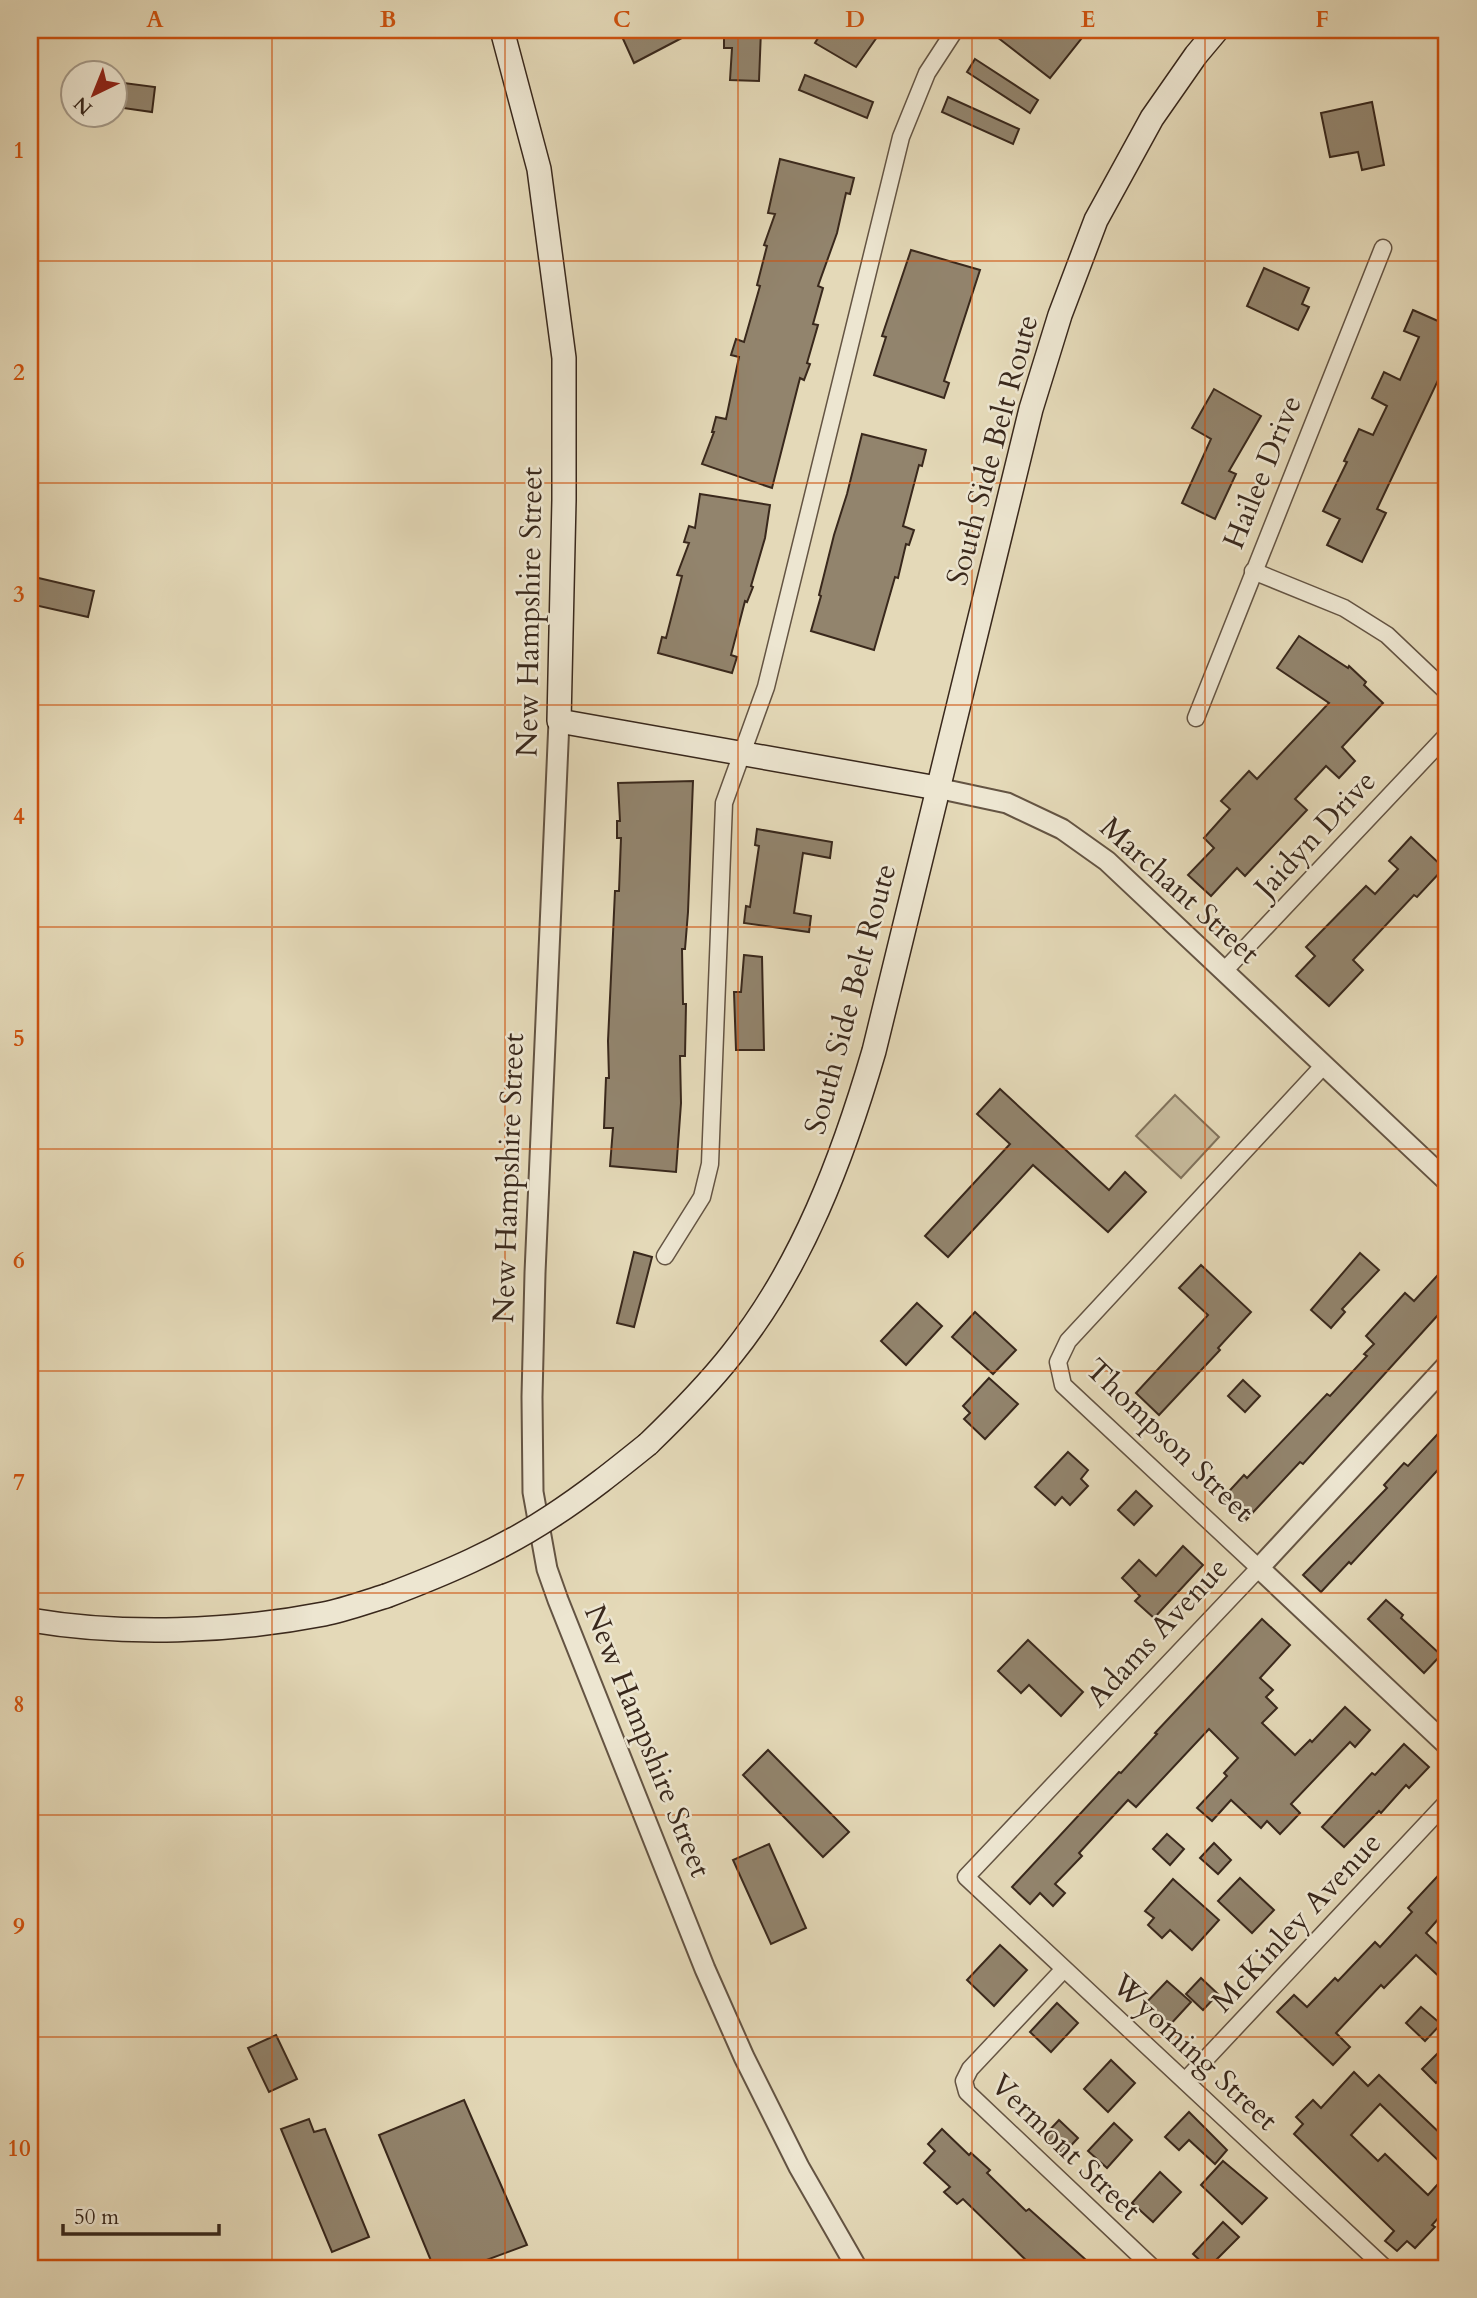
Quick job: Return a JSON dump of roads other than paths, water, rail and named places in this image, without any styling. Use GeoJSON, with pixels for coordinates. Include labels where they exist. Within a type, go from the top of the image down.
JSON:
{"type":"FeatureCollection","features":[{"type":"Feature","properties":{"kind":"main road","name":"New Hampshire Street"},"geometry":{"type":"LineString","coordinates":[[502,30],[539,169],[564,358],[559,721]]}},
{"type":"Feature","properties":{"kind":"main road","name":"South Side Belt Route"},"geometry":{"type":"LineString","coordinates":[[30,1620],[69,1627],[147,1629],[263,1622],[326,1614],[386,1596],[443,1574],[530,1529],[601,1482],[648,1444],[691,1402],[734,1352],[773,1295],[819,1207],[852,1126],[874,1051],[1031,410],[1060,315],[1096,220],[1145,130],[1196,55],[1217,30]]}},
{"type":"Feature","properties":{"kind":"main road","name":"Marchant Street"},"geometry":{"type":"LineString","coordinates":[[559,721],[937,788]]}},
{"type":"Feature","properties":{"kind":"street"},"geometry":{"type":"LineString","coordinates":[[665,1256],[702,1198],[710,1164],[724,803],[766,688],[901,137],[926,73],[955,30]]}},
{"type":"Feature","properties":{"kind":"street","name":"Hailee Drive"},"geometry":{"type":"LineString","coordinates":[[1196,718],[1383,248]]}},
{"type":"Feature","properties":{"kind":"street"},"geometry":{"type":"LineString","coordinates":[[1253,571],[1344,608],[1387,635],[1447,692]]}},
{"type":"Feature","properties":{"kind":"street","name":"New Hampshire Street"},"geometry":{"type":"LineString","coordinates":[[559,721],[532,1397],[533,1492],[547,1569],[700,1956],[738,2044],[799,2167],[857,2268]]}},
{"type":"Feature","properties":{"kind":"street","name":"Jaidyn Drive"},"geometry":{"type":"LineString","coordinates":[[1224,971],[1447,735]]}},
{"type":"Feature","properties":{"kind":"street","name":"Marchant Street"},"geometry":{"type":"LineString","coordinates":[[937,788],[1007,803],[1062,828],[1107,861],[1447,1181]]}},
{"type":"Feature","properties":{"kind":"street","name":"Thompson Street"},"geometry":{"type":"LineString","coordinates":[[1324,1065],[1068,1341],[1058,1362],[1063,1385],[1447,1745]]}},
{"type":"Feature","properties":{"kind":"street","name":"Adams Avenue"},"geometry":{"type":"LineString","coordinates":[[966,1877],[1447,1365]]}},
{"type":"Feature","properties":{"kind":"street","name":"McKinley Avenue"},"geometry":{"type":"LineString","coordinates":[[1185,2081],[1447,1802]]}},
{"type":"Feature","properties":{"kind":"street","name":"Wyoming Street"},"geometry":{"type":"LineString","coordinates":[[966,1877],[1385,2268]]}},
{"type":"Feature","properties":{"kind":"street","name":"Vermont Street"},"geometry":{"type":"LineString","coordinates":[[1064,1969],[970,2069],[964,2081],[967,2092],[1153,2268]]}}]}
